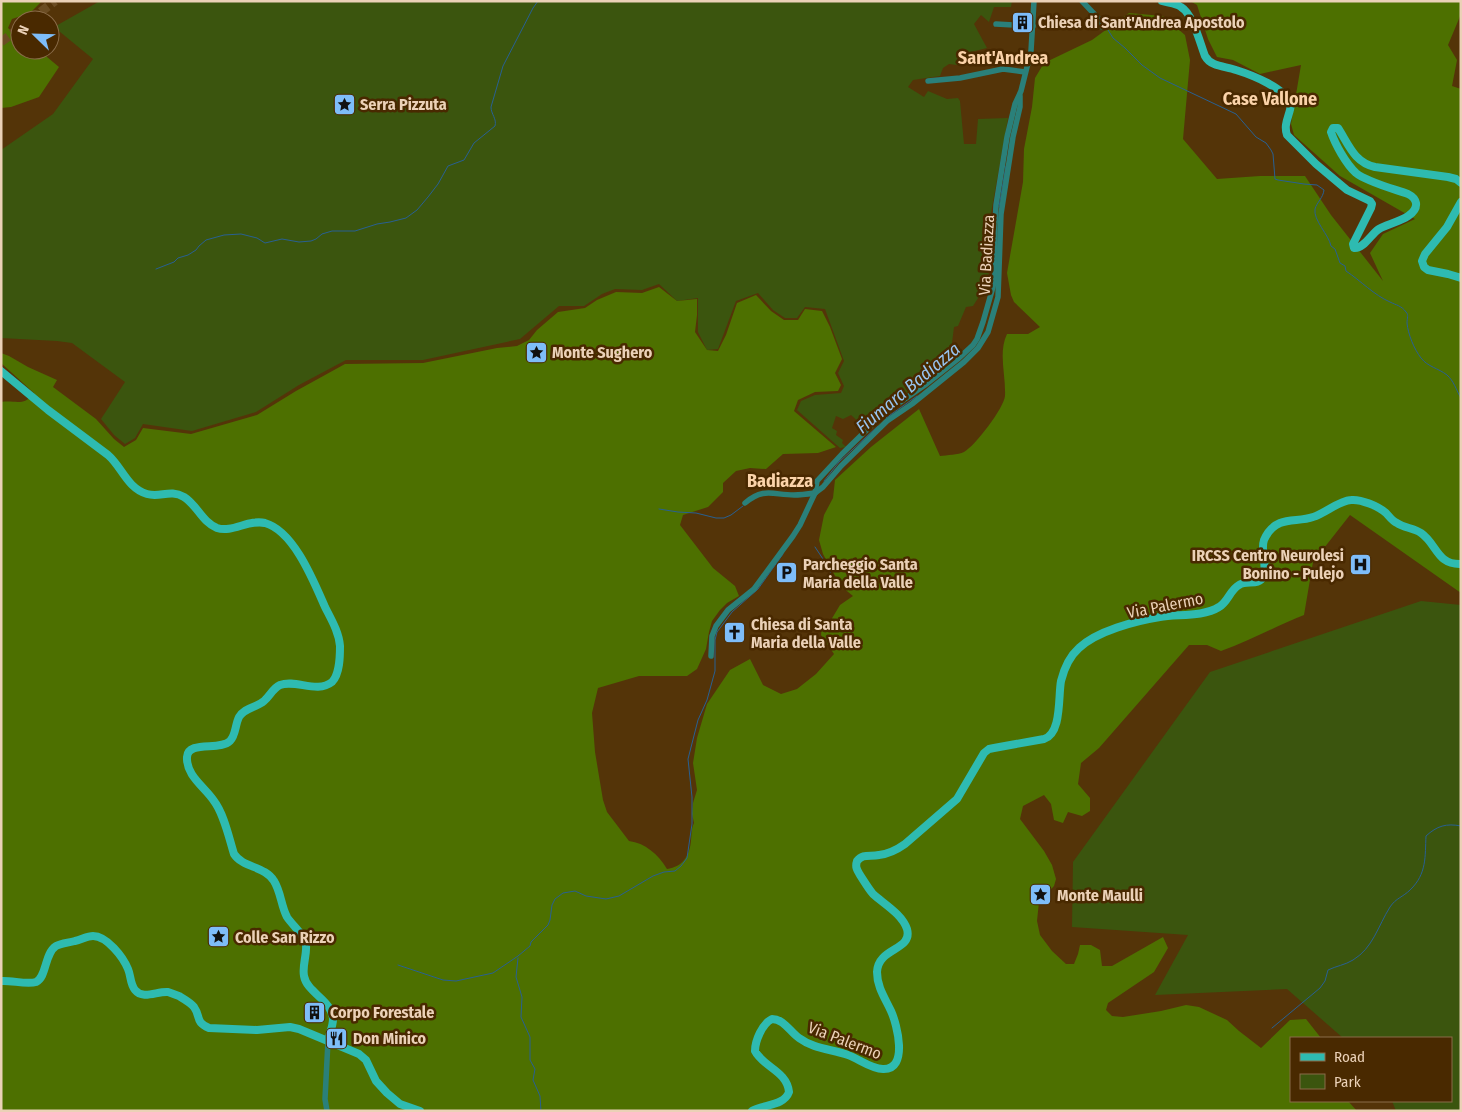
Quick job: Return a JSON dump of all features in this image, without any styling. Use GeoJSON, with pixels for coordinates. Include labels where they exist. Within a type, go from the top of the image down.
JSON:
{"type":"FeatureCollection","features":[{"type":"Feature","properties":{"kind":"main road"},"geometry":{"type":"LineString","coordinates":[[1162,1],[1179,6],[1186,11],[1208,61],[1250,75],[1286,95],[1291,104],[1285,126],[1289,137],[1316,164],[1347,190],[1371,202],[1371,208],[1355,241],[1354,248],[1361,246],[1378,230],[1410,215],[1414,212],[1416,204],[1408,194],[1356,173],[1346,161],[1333,137],[1331,132],[1333,128],[1338,128],[1355,155],[1366,164],[1448,177],[1456,179],[1461,183]]}},
{"type":"Feature","properties":{"kind":"main road"},"geometry":{"type":"LineString","coordinates":[[1461,202],[1447,228],[1425,254],[1422,261],[1424,267],[1428,270],[1461,278]]}},
{"type":"Feature","properties":{"kind":"main road"},"geometry":{"type":"LineString","coordinates":[[1,370],[48,410],[108,455],[128,481],[139,490],[149,494],[172,493],[184,497],[192,503],[206,520],[218,528],[224,529],[257,522],[266,523],[277,529],[293,546],[313,580],[338,638],[340,650],[338,670],[333,680],[322,686],[314,687],[286,684],[277,686],[264,701],[246,710],[241,715],[233,737],[229,742],[194,748],[188,753],[187,759],[196,781],[214,800],[220,811],[234,854],[238,859],[269,875],[274,881],[287,916],[306,943],[303,968],[305,979],[330,1008],[332,1014],[333,1023],[328,1041]]}},
{"type":"Feature","properties":{"kind":"main road","name":"Via Palermo"},"geometry":{"type":"LineString","coordinates":[[752,1111],[759,1107],[782,1101],[787,1098],[789,1092],[788,1086],[780,1074],[760,1058],[755,1051],[764,1025],[772,1019],[780,1021],[799,1038],[818,1048],[846,1055],[882,1069],[890,1068],[895,1063],[898,1054],[898,1032],[893,1016],[880,990],[878,969],[879,962],[883,956],[905,942],[907,930],[897,915],[869,888],[856,868],[857,861],[862,856],[882,855],[897,849],[911,840],[957,799],[987,750],[1044,740],[1050,737],[1054,730],[1058,712],[1063,675],[1071,656],[1083,644],[1103,633],[1140,622],[1159,617],[1196,614],[1220,606],[1238,585],[1257,582],[1262,578],[1264,572],[1262,547],[1266,536],[1272,528],[1283,522],[1318,516],[1348,500],[1359,501],[1380,509],[1395,523],[1422,533],[1444,560],[1452,564],[1461,564]]}},
{"type":"Feature","properties":{"kind":"main road"},"geometry":{"type":"LineString","coordinates":[[1,981],[36,982],[41,976],[48,957],[54,948],[62,944],[95,936],[104,939],[120,955],[128,969],[132,985],[137,992],[144,995],[169,992],[178,996],[194,1007],[198,1021],[205,1026],[257,1030],[294,1027],[355,1051],[368,1063],[378,1084],[386,1094],[400,1104],[420,1111]]}},
{"type":"Feature","properties":{"kind":"street","name":"Via Badiazza"},"geometry":{"type":"LineString","coordinates":[[711,656],[712,636],[719,622],[728,610],[754,589],[783,550],[800,525],[815,493],[817,481],[876,420],[959,358],[973,344],[984,322],[995,274],[994,225],[996,204],[1007,137],[1030,51],[1034,1]]}},
{"type":"Feature","properties":{"kind":"street"},"geometry":{"type":"LineString","coordinates":[[1082,1],[1098,18],[1102,27]]}},
{"type":"Feature","properties":{"kind":"street"},"geometry":{"type":"LineString","coordinates":[[996,24],[1033,26]]}},
{"type":"Feature","properties":{"kind":"street"},"geometry":{"type":"LineString","coordinates":[[928,80],[960,78],[1003,69],[1025,72]]}},
{"type":"Feature","properties":{"kind":"street","name":"Via Badiazza"},"geometry":{"type":"LineString","coordinates":[[815,493],[887,421],[964,362],[978,348],[990,328],[998,297],[1001,214],[1013,137],[1020,107],[1020,91]]}},
{"type":"Feature","properties":{"kind":"street"},"geometry":{"type":"LineString","coordinates":[[991,295],[998,297]]}},
{"type":"Feature","properties":{"kind":"street"},"geometry":{"type":"LineString","coordinates":[[745,503],[759,494],[794,495],[815,493]]}},
{"type":"Feature","properties":{"kind":"street"},"geometry":{"type":"LineString","coordinates":[[327,1111],[325,1099],[328,1041]]}},
{"type":"Feature","properties":{"kind":"green space"},"geometry":{"type":"Polygon","coordinates":[[[1,1],[42,1],[33,10],[10,10],[8,28],[10,30],[10,60],[51,60],[59,67],[39,97],[11,107],[1,108],[1,1]]]}},
{"type":"Feature","properties":{"kind":"green space"},"geometry":{"type":"Polygon","coordinates":[[[100,1],[1012,1],[1011,7],[994,7],[989,22],[981,15],[974,24],[987,48],[971,52],[965,66],[949,64],[943,68],[940,76],[913,80],[908,87],[924,97],[928,91],[947,99],[958,98],[960,101],[964,144],[976,144],[978,119],[1008,118],[988,230],[989,281],[973,306],[966,307],[958,326],[954,327],[950,359],[921,384],[881,408],[863,426],[851,415],[843,419],[836,416],[832,428],[837,431],[836,435],[843,440],[842,443],[846,447],[840,448],[797,410],[801,401],[815,395],[841,393],[844,386],[838,373],[844,361],[825,309],[805,307],[797,318],[785,318],[773,310],[758,293],[736,301],[718,349],[707,350],[698,332],[698,298],[677,301],[659,284],[642,290],[615,289],[602,294],[584,306],[559,306],[520,339],[423,360],[346,360],[299,385],[256,412],[192,431],[143,424],[135,438],[125,444],[114,435],[101,419],[125,382],[72,343],[1,338],[1,150],[53,114],[93,59],[60,32],[60,24],[100,1]]]}},
{"type":"Feature","properties":{"kind":"green space"},"geometry":{"type":"Polygon","coordinates":[[[1190,1],[1461,1],[1461,14],[1448,45],[1457,60],[1452,86],[1461,89],[1461,593],[1350,515],[1313,562],[1304,615],[1221,651],[1207,645],[1189,645],[1099,748],[1081,763],[1078,784],[1090,798],[1090,811],[1082,816],[1068,812],[1063,823],[1054,820],[1051,804],[1044,795],[1023,806],[1020,819],[1052,865],[1056,879],[1054,886],[1039,902],[1037,921],[1040,935],[1052,951],[1066,964],[1074,964],[1080,945],[1091,945],[1100,950],[1102,966],[1112,966],[1163,937],[1168,948],[1154,972],[1108,1003],[1106,1010],[1112,1016],[1123,1017],[1186,1005],[1199,1007],[1227,1020],[1261,1048],[1290,1020],[1306,1019],[1320,1037],[1290,1037],[1290,1102],[1349,1102],[1357,1111],[1,1111],[1,402],[23,401],[34,393],[1,363],[1,353],[57,380],[53,387],[96,419],[124,447],[136,440],[143,428],[191,434],[257,415],[345,364],[423,363],[497,348],[517,346],[529,340],[537,330],[558,312],[585,308],[597,300],[616,292],[642,293],[659,287],[677,301],[697,299],[695,332],[707,350],[718,351],[726,335],[737,303],[756,295],[771,311],[784,320],[798,320],[805,309],[822,311],[842,359],[835,373],[841,385],[838,391],[815,392],[798,400],[794,411],[836,447],[818,453],[783,454],[766,469],[750,468],[736,471],[723,483],[723,492],[708,507],[683,515],[680,525],[713,568],[735,586],[739,596],[727,603],[712,621],[706,649],[697,669],[687,676],[639,676],[598,688],[592,713],[595,752],[603,800],[607,812],[629,841],[651,850],[667,869],[673,868],[685,859],[690,845],[694,823],[692,814],[693,803],[697,790],[693,763],[697,738],[707,704],[730,670],[750,659],[763,685],[781,694],[797,689],[816,674],[834,654],[821,635],[822,626],[831,620],[840,605],[853,596],[842,587],[831,569],[823,554],[819,540],[824,515],[833,498],[835,480],[871,447],[919,409],[940,456],[964,452],[988,426],[1003,402],[1005,388],[1003,349],[1007,334],[1028,334],[1040,327],[1014,302],[1007,273],[1023,182],[1024,149],[1035,78],[1044,63],[1092,40],[1129,13],[1163,16],[1185,35],[1190,60],[1183,139],[1217,179],[1260,176],[1305,176],[1331,215],[1383,281],[1370,253],[1383,234],[1415,219],[1340,176],[1294,135],[1291,124],[1301,65],[1260,74],[1233,60],[1217,57],[1208,39],[1197,5],[1190,1]]]}},
{"type":"Feature","properties":{"kind":"green space"},"geometry":{"type":"Polygon","coordinates":[[[1421,601],[1461,605],[1461,1111],[1396,1111],[1392,1102],[1452,1102],[1452,1037],[1342,1037],[1287,989],[1155,995],[1188,935],[1072,927],[1073,862],[1210,672],[1421,601]]]}},
{"type":"Feature","properties":{"kind":"waterway"},"geometry":{"type":"LineString","coordinates":[[156,269],[188,255],[206,240],[224,235],[241,234],[257,238],[265,243],[282,239],[299,242],[311,241],[322,234],[332,231],[355,231],[406,218],[417,210],[428,197],[448,166],[464,160],[474,143],[495,126],[491,107],[503,66],[538,1]]}},
{"type":"Feature","properties":{"kind":"waterway"},"geometry":{"type":"LineString","coordinates":[[1103,22],[1113,38],[1142,65],[1160,78],[1236,114],[1256,137],[1266,143],[1271,150],[1275,179],[1317,185],[1324,190],[1315,209],[1316,218],[1331,246],[1335,249],[1340,263],[1345,266],[1346,271],[1373,292],[1404,310],[1407,314],[1410,337],[1418,354],[1424,361],[1449,377],[1461,398]]}},
{"type":"Feature","properties":{"kind":"waterway","name":"Fiumara Badiazza"},"geometry":{"type":"LineString","coordinates":[[999,207],[1006,166]]}},
{"type":"Feature","properties":{"kind":"waterway","name":"Fiumara Badiazza"},"geometry":{"type":"LineString","coordinates":[[886,418],[917,396]]}},
{"type":"Feature","properties":{"kind":"waterway","name":"Fiumara Badiazza"},"geometry":{"type":"LineString","coordinates":[[824,481],[839,462],[878,426]]}},
{"type":"Feature","properties":{"kind":"waterway"},"geometry":{"type":"LineString","coordinates":[[659,509],[724,518],[743,506]]}},
{"type":"Feature","properties":{"kind":"waterway"},"geometry":{"type":"LineString","coordinates":[[815,547],[834,579],[847,589]]}},
{"type":"Feature","properties":{"kind":"waterway","name":"Fiumara Badiazza"},"geometry":{"type":"LineString","coordinates":[[398,965],[443,980],[456,981],[493,973],[530,946],[531,942],[548,925],[552,905],[555,899],[563,893],[575,891],[586,896],[606,899],[619,896],[653,876],[675,871],[681,866],[687,858],[692,824],[692,797],[688,759],[698,720],[707,700],[715,671],[715,640],[717,632],[732,612],[758,589],[783,554]]}},
{"type":"Feature","properties":{"kind":"waterway"},"geometry":{"type":"LineString","coordinates":[[1272,1028],[1320,988],[1325,981],[1328,970],[1350,962],[1366,949],[1390,907],[1410,890],[1420,878],[1425,858],[1426,836],[1442,826],[1461,826]]}},
{"type":"Feature","properties":{"kind":"waterway"},"geometry":{"type":"LineString","coordinates":[[518,958],[516,977],[522,997],[521,1017],[530,1037],[530,1060],[535,1069],[533,1080],[540,1096],[541,1111]]}},
{"type":"Feature","properties":{"kind":"tunnel"},"geometry":{"type":"LineString","coordinates":[[43,10],[55,1]]}},
{"type":"Feature","properties":{"kind":"tunnel"},"geometry":{"type":"LineString","coordinates":[[1,42],[10,35]]}},
{"type":"Feature","properties":{"kind":"place","name":"Chiesa di Sant'Andrea Apostolo"},"geometry":{"type":"Point","coordinates":[1022,22]}},
{"type":"Feature","properties":{"kind":"place","name":"Serra Pizzuta"},"geometry":{"type":"Point","coordinates":[344,104]}},
{"type":"Feature","properties":{"kind":"place","name":"Monte Sughero"},"geometry":{"type":"Point","coordinates":[536,352]}},
{"type":"Feature","properties":{"kind":"place","name":"IRCSS Centro Neurolesi Bonino - Pulejo"},"geometry":{"type":"Point","coordinates":[1360,564]}},
{"type":"Feature","properties":{"kind":"place","name":"Parcheggio Santa Maria della Valle"},"geometry":{"type":"Point","coordinates":[787,573]}},
{"type":"Feature","properties":{"kind":"place","name":"Chiesa di Santa Maria della Valle"},"geometry":{"type":"Point","coordinates":[735,633]}},
{"type":"Feature","properties":{"kind":"place","name":"Monte Maulli"},"geometry":{"type":"Point","coordinates":[1041,895]}},
{"type":"Feature","properties":{"kind":"place","name":"Colle San Rizzo"},"geometry":{"type":"Point","coordinates":[219,937]}},
{"type":"Feature","properties":{"kind":"place","name":"Corpo Forestale"},"geometry":{"type":"Point","coordinates":[314,1012]}},
{"type":"Feature","properties":{"kind":"place","name":"Don Minico"},"geometry":{"type":"Point","coordinates":[337,1038]}},
{"type":"Feature","properties":{"kind":"district","name":"Sant'Andrea"},"geometry":{"type":"Point","coordinates":[1003,58]}},
{"type":"Feature","properties":{"kind":"district","name":"Case Vallone"},"geometry":{"type":"Point","coordinates":[1270,99]}},
{"type":"Feature","properties":{"kind":"district","name":"Badiazza"},"geometry":{"type":"Point","coordinates":[780,481]}}]}
